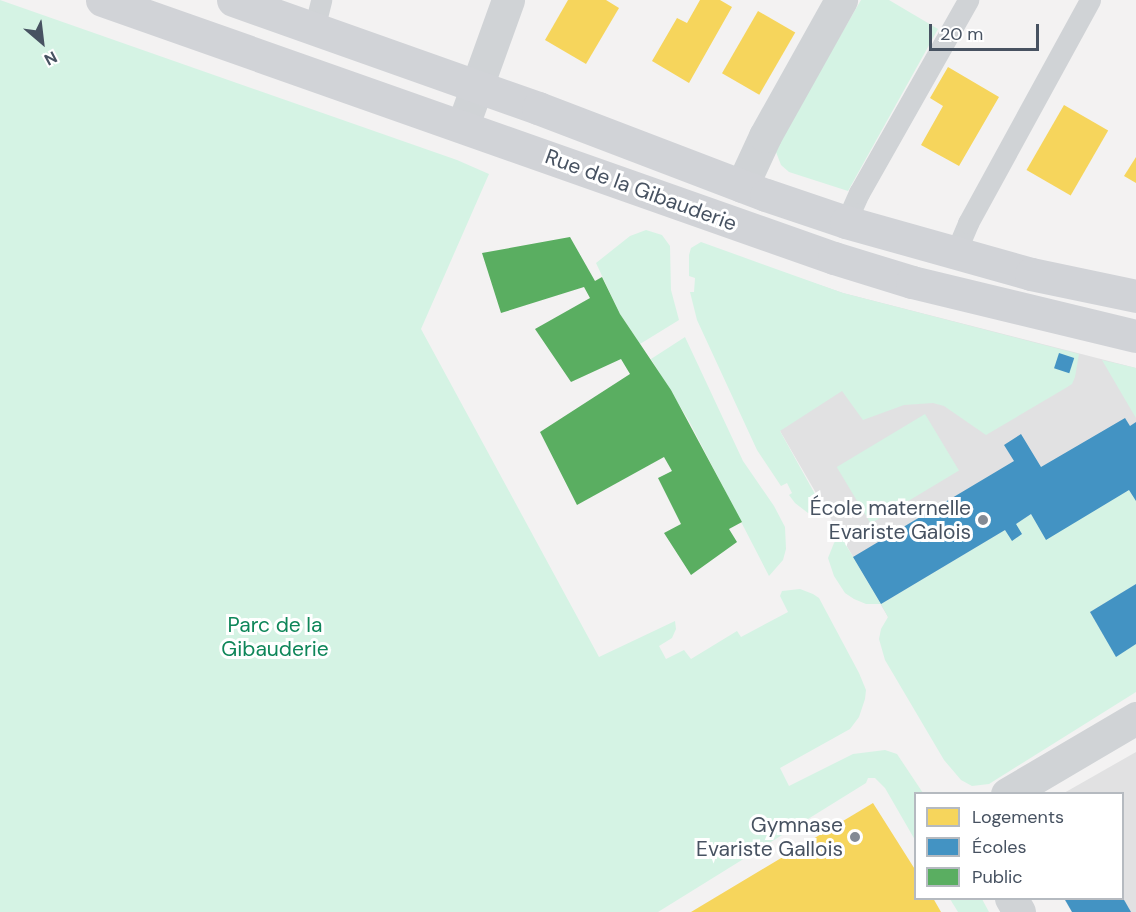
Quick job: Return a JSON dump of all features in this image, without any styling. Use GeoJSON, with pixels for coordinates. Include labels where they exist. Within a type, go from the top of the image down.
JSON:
{"type":"FeatureCollection","features":[{"type":"Feature","properties":{"kind":"street","name":"Rue de la Gibauderie"},"geometry":{"type":"LineString","coordinates":[[102,0],[463,125],[834,258],[912,282],[1136,336]]}},
{"type":"Feature","properties":{"kind":"street","name":"Rue de la Gibauderie"},"geometry":{"type":"LineString","coordinates":[[233,0],[317,14],[476,86],[742,186],[846,222],[1031,274],[1136,296]]}},
{"type":"Feature","properties":{"kind":"street"},"geometry":{"type":"LineString","coordinates":[[463,125],[508,0]]}},
{"type":"Feature","properties":{"kind":"street"},"geometry":{"type":"LineString","coordinates":[[742,186],[765,136],[841,0]]}},
{"type":"Feature","properties":{"kind":"street","name":"Rue de la Gibauderie"},"geometry":{"type":"LineString","coordinates":[[154,18],[202,21],[247,32],[394,86],[447,102],[462,100],[476,86]]}},
{"type":"Feature","properties":{"kind":"street"},"geometry":{"type":"LineString","coordinates":[[1010,792],[1136,718]]}},
{"type":"Feature","properties":{"kind":"lane"},"geometry":{"type":"LineString","coordinates":[[846,222],[859,193],[968,0]]}},
{"type":"Feature","properties":{"kind":"lane"},"geometry":{"type":"LineString","coordinates":[[955,254],[968,223],[1090,0]]}},
{"type":"Feature","properties":{"kind":"shaded area","name":"École maternelle Evariste Galois"},"geometry":{"type":"Polygon","coordinates":[[[770,268],[843,293],[1136,368],[1136,692],[888,617],[780,431],[770,268]]]}},
{"type":"Feature","properties":{"kind":"shaded area"},"geometry":{"type":"Polygon","coordinates":[[[1136,752],[1136,912],[1072,912],[1065,900],[1124,900],[1124,792],[1066,792],[1136,752]]]}},
{"type":"Feature","properties":{"kind":"green space","name":"Parc de la Gibauderie"},"geometry":{"type":"Polygon","coordinates":[[[0,0],[457,160],[489,174],[421,329],[599,657],[675,621],[676,629],[672,638],[659,646],[666,659],[684,650],[691,659],[737,631],[741,637],[788,612],[780,596],[782,591],[800,589],[813,594],[819,598],[859,673],[866,690],[865,699],[859,717],[850,729],[780,768],[789,786],[853,754],[885,750],[897,754],[922,792],[914,792],[914,838],[885,788],[875,778],[868,778],[866,783],[658,912],[0,912],[0,0]]]}},
{"type":"Feature","properties":{"kind":"green space"},"geometry":{"type":"Polygon","coordinates":[[[861,0],[889,0],[938,29],[848,191],[789,172],[781,165],[776,152],[791,120],[861,0]]]}},
{"type":"Feature","properties":{"kind":"green space"},"geometry":{"type":"Polygon","coordinates":[[[646,230],[662,235],[670,246],[671,290],[679,320],[640,344],[620,314],[596,263],[630,236],[646,230]]]}},
{"type":"Feature","properties":{"kind":"green space"},"geometry":{"type":"Polygon","coordinates":[[[701,242],[843,293],[1079,354],[1075,377],[1072,384],[986,435],[944,406],[933,403],[904,405],[863,420],[842,391],[780,431],[826,514],[808,513],[789,495],[792,493],[787,483],[781,486],[757,450],[697,320],[690,292],[694,292],[695,278],[689,276],[689,255],[691,248],[701,242]]]}},
{"type":"Feature","properties":{"kind":"green space"},"geometry":{"type":"Polygon","coordinates":[[[685,337],[743,461],[774,506],[785,527],[786,549],[783,560],[769,576],[689,421],[651,359],[685,337]]]}},
{"type":"Feature","properties":{"kind":"green space"},"geometry":{"type":"Polygon","coordinates":[[[1102,360],[1136,368],[1136,418],[1123,396],[1102,360]]]}},
{"type":"Feature","properties":{"kind":"green space"},"geometry":{"type":"Polygon","coordinates":[[[925,414],[959,471],[871,524],[837,467],[925,414]]]}},
{"type":"Feature","properties":{"kind":"green space"},"geometry":{"type":"Polygon","coordinates":[[[1129,490],[1136,501],[1136,584],[1090,612],[1116,656],[1136,644],[1136,692],[989,784],[972,786],[961,780],[944,760],[885,660],[879,639],[881,629],[888,617],[881,604],[1005,530],[1012,540],[1022,534],[1016,524],[1031,514],[1046,539],[1129,490]]]}},
{"type":"Feature","properties":{"kind":"green space"},"geometry":{"type":"Polygon","coordinates":[[[840,535],[881,604],[866,604],[854,599],[845,593],[834,576],[828,558],[840,535]]]}},
{"type":"Feature","properties":{"kind":"green space"},"geometry":{"type":"Polygon","coordinates":[[[951,900],[983,900],[989,912],[958,912],[951,900]]]}},
{"type":"Feature","properties":{"kind":"building: Logements"},"geometry":{"type":"Polygon","coordinates":[[[568,0],[606,0],[619,8],[586,64],[545,40],[568,0]]]}},
{"type":"Feature","properties":{"kind":"building: Logements"},"geometry":{"type":"Polygon","coordinates":[[[700,0],[720,0],[732,7],[689,83],[652,61],[677,18],[687,23],[700,0]]]}},
{"type":"Feature","properties":{"kind":"building: Logements"},"geometry":{"type":"Polygon","coordinates":[[[758,11],[795,32],[759,95],[722,73],[758,11]]]}},
{"type":"Feature","properties":{"kind":"building: Logements"},"geometry":{"type":"Polygon","coordinates":[[[948,67],[999,97],[959,166],[921,145],[943,106],[930,98],[948,67]]]}},
{"type":"Feature","properties":{"kind":"building: Logements"},"geometry":{"type":"Polygon","coordinates":[[[1064,105],[1108,130],[1071,195],[1026,170],[1064,105]]]}},
{"type":"Feature","properties":{"kind":"building: Logements"},"geometry":{"type":"Polygon","coordinates":[[[1136,157],[1136,183],[1124,176],[1136,157]]]}},
{"type":"Feature","properties":{"kind":"building: Logements","name":"Gymnase Evariste Gallois"},"geometry":{"type":"Polygon","coordinates":[[[873,803],[914,868],[914,900],[934,900],[941,912],[691,912],[873,803]]]}},
{"type":"Feature","properties":{"kind":"building: Écoles"},"geometry":{"type":"Polygon","coordinates":[[[1059,353],[1074,358],[1069,373],[1054,368],[1059,353]]]}},
{"type":"Feature","properties":{"kind":"building: Écoles"},"geometry":{"type":"Polygon","coordinates":[[[1125,418],[1130,426],[1136,422],[1136,501],[1129,490],[1046,540],[1031,514],[1016,524],[1022,534],[1012,541],[1005,530],[881,604],[853,557],[1014,461],[1004,445],[1021,434],[1041,467],[1125,418]]]}},
{"type":"Feature","properties":{"kind":"building: Écoles"},"geometry":{"type":"Polygon","coordinates":[[[1136,584],[1136,644],[1116,657],[1090,612],[1136,584]]]}},
{"type":"Feature","properties":{"kind":"building: Écoles"},"geometry":{"type":"Polygon","coordinates":[[[1065,900],[1124,900],[1131,912],[1072,912],[1065,900]]]}},
{"type":"Feature","properties":{"kind":"building: Public"},"geometry":{"type":"Polygon","coordinates":[[[570,237],[595,281],[602,277],[620,314],[671,390],[742,522],[729,529],[737,542],[691,575],[664,533],[681,524],[658,478],[672,471],[664,457],[577,505],[540,432],[630,374],[621,359],[571,382],[535,329],[590,298],[584,287],[501,313],[482,253],[570,237]]]}},
{"type":"Feature","properties":{"kind":"place","name":"École maternelle Evariste Galois"},"geometry":{"type":"Point","coordinates":[983,520]}},
{"type":"Feature","properties":{"kind":"place","name":"Gymnase Evariste Gallois"},"geometry":{"type":"Point","coordinates":[855,837]}}]}
